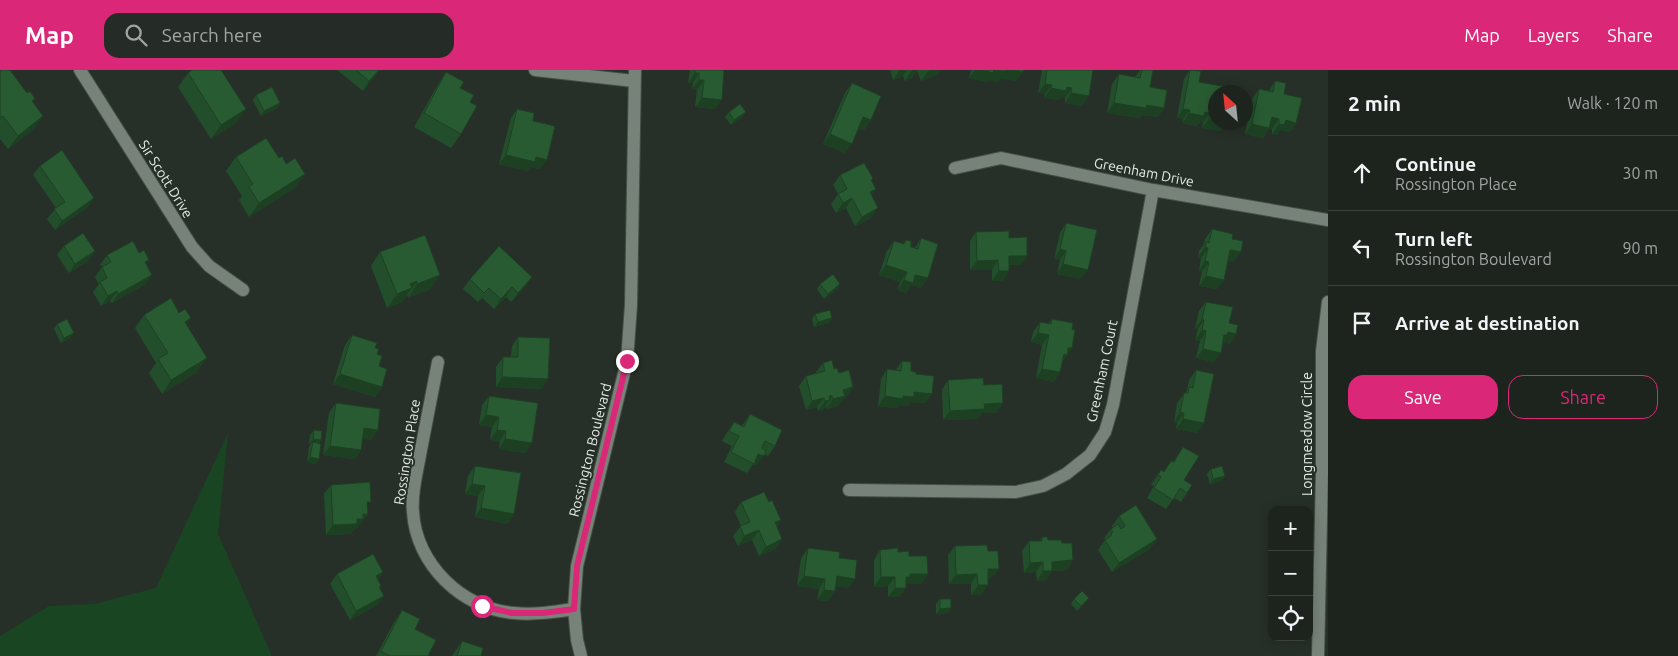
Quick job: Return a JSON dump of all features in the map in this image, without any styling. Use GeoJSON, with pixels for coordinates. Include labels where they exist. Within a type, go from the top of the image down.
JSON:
{"type":"FeatureCollection","features":[{"type":"Feature","properties":{"kind":"street","name":"Sir Scott Drive"},"geometry":{"type":"LineString","coordinates":[[80,70],[192,247],[209,266],[243,290]]}},
{"type":"Feature","properties":{"kind":"street"},"geometry":{"type":"LineString","coordinates":[[535,70],[634,76]]}},
{"type":"Feature","properties":{"kind":"street","name":"Rossington Boulevard"},"geometry":{"type":"LineString","coordinates":[[580,656],[574,609],[577,566],[627,361],[631,305],[634,76]]}},
{"type":"Feature","properties":{"kind":"street","name":"Greenham Drive"},"geometry":{"type":"LineString","coordinates":[[955,168],[1001,158],[1153,190],[1328,220]]}},
{"type":"Feature","properties":{"kind":"street","name":"Greenham Court"},"geometry":{"type":"LineString","coordinates":[[849,490],[1016,492],[1042,486],[1066,474],[1090,456],[1105,432],[1113,405],[1153,190]]}},
{"type":"Feature","properties":{"kind":"street","name":"Longmeadow Circle"},"geometry":{"type":"LineString","coordinates":[[1318,656],[1325,472],[1322,351],[1328,302]]}},
{"type":"Feature","properties":{"kind":"street","name":"Rossington Place"},"geometry":{"type":"LineString","coordinates":[[438,362],[415,483],[412,511],[418,538],[430,562],[444,581],[461,594],[482,606],[512,613],[543,613],[574,609]]}},
{"type":"Feature","properties":{"kind":"green space"},"geometry":{"type":"Polygon","coordinates":[[[228,433],[218,534],[272,656],[0,656],[0,636],[49,606],[94,604],[156,588],[228,433]]]}},
{"type":"Feature","properties":{"kind":"building"},"geometry":{"type":"Polygon","coordinates":[[[0,70],[10,70],[27,93],[30,91],[35,99],[32,101],[43,116],[18,136],[3,116],[0,118],[0,70]]]}},
{"type":"Feature","properties":{"kind":"building"},"geometry":{"type":"Polygon","coordinates":[[[192,70],[221,70],[246,109],[221,125],[188,73],[192,70]]]}},
{"type":"Feature","properties":{"kind":"building"},"geometry":{"type":"Polygon","coordinates":[[[356,70],[379,70],[369,81],[356,70]]]}},
{"type":"Feature","properties":{"kind":"building"},"geometry":{"type":"Polygon","coordinates":[[[695,70],[724,70],[722,100],[702,98],[704,80],[699,80],[699,73],[695,73],[695,70]]]}},
{"type":"Feature","properties":{"kind":"building"},"geometry":{"type":"Polygon","coordinates":[[[982,70],[994,70],[993,73],[982,70]]]}},
{"type":"Feature","properties":{"kind":"building"},"geometry":{"type":"Polygon","coordinates":[[[1047,70],[1093,70],[1089,96],[1071,93],[1072,88],[1067,87],[1066,91],[1051,88],[1052,85],[1045,84],[1047,70]]]}},
{"type":"Feature","properties":{"kind":"building"},"geometry":{"type":"Polygon","coordinates":[[[1142,70],[1153,70],[1150,87],[1167,90],[1164,108],[1147,105],[1146,108],[1114,103],[1119,74],[1140,78],[1142,70]]]}},
{"type":"Feature","properties":{"kind":"building"},"geometry":{"type":"Polygon","coordinates":[[[1190,70],[1201,71],[1199,82],[1216,85],[1208,85],[1208,113],[1205,112],[1204,116],[1189,113],[1190,110],[1183,109],[1190,70]]]}},
{"type":"Feature","properties":{"kind":"building"},"geometry":{"type":"Polygon","coordinates":[[[446,72],[464,82],[460,88],[474,95],[470,102],[477,106],[461,134],[424,113],[446,72]]]}},
{"type":"Feature","properties":{"kind":"building"},"geometry":{"type":"Polygon","coordinates":[[[1275,81],[1286,83],[1284,94],[1302,98],[1296,123],[1286,120],[1284,125],[1279,124],[1279,119],[1272,117],[1269,128],[1253,124],[1259,89],[1273,92],[1275,81]]]}},
{"type":"Feature","properties":{"kind":"building"},"geometry":{"type":"Polygon","coordinates":[[[852,83],[881,96],[871,120],[863,117],[852,144],[830,134],[852,83]]]}},
{"type":"Feature","properties":{"kind":"building"},"geometry":{"type":"Polygon","coordinates":[[[272,87],[280,103],[264,111],[256,95],[272,87]]]}},
{"type":"Feature","properties":{"kind":"building"},"geometry":{"type":"Polygon","coordinates":[[[740,104],[746,112],[734,120],[729,112],[740,104]]]}},
{"type":"Feature","properties":{"kind":"building"},"geometry":{"type":"Polygon","coordinates":[[[517,109],[534,113],[533,121],[555,126],[547,160],[536,157],[535,162],[506,155],[517,109]]]}},
{"type":"Feature","properties":{"kind":"building"},"geometry":{"type":"Polygon","coordinates":[[[266,138],[279,158],[282,156],[286,164],[295,158],[305,174],[259,203],[249,187],[253,184],[236,157],[266,138]]]}},
{"type":"Feature","properties":{"kind":"building"},"geometry":{"type":"Polygon","coordinates":[[[62,150],[94,198],[62,221],[54,209],[65,202],[40,166],[62,150]]]}},
{"type":"Feature","properties":{"kind":"building"},"geometry":{"type":"Polygon","coordinates":[[[864,163],[873,178],[871,180],[876,189],[870,192],[878,208],[862,217],[852,198],[843,203],[838,194],[847,189],[840,175],[864,163]]]}},
{"type":"Feature","properties":{"kind":"building"},"geometry":{"type":"Polygon","coordinates":[[[1066,223],[1097,230],[1088,270],[1063,264],[1066,251],[1060,249],[1066,223]]]}},
{"type":"Feature","properties":{"kind":"building"},"geometry":{"type":"Polygon","coordinates":[[[1212,229],[1233,234],[1232,239],[1243,241],[1241,252],[1230,250],[1224,280],[1206,276],[1209,262],[1205,261],[1208,248],[1205,247],[1206,242],[1209,243],[1212,229]]]}},
{"type":"Feature","properties":{"kind":"building"},"geometry":{"type":"Polygon","coordinates":[[[1009,231],[1009,238],[1027,237],[1027,256],[1009,256],[1009,271],[999,271],[998,260],[977,261],[976,232],[1009,231]]]}},
{"type":"Feature","properties":{"kind":"building"},"geometry":{"type":"Polygon","coordinates":[[[83,233],[95,251],[75,264],[64,246],[83,233]]]}},
{"type":"Feature","properties":{"kind":"building"},"geometry":{"type":"Polygon","coordinates":[[[425,235],[440,275],[417,284],[417,281],[410,284],[412,288],[397,294],[380,252],[425,235]]]}},
{"type":"Feature","properties":{"kind":"building"},"geometry":{"type":"Polygon","coordinates":[[[921,238],[938,244],[928,278],[915,275],[913,283],[904,280],[907,272],[886,265],[894,241],[904,244],[906,240],[911,241],[911,247],[918,249],[921,238]]]}},
{"type":"Feature","properties":{"kind":"building"},"geometry":{"type":"Polygon","coordinates":[[[133,241],[139,253],[144,250],[149,260],[145,262],[152,275],[118,294],[117,291],[108,296],[100,282],[107,278],[102,267],[111,262],[107,255],[133,241]]]}},
{"type":"Feature","properties":{"kind":"building"},"geometry":{"type":"Polygon","coordinates":[[[499,246],[532,277],[518,293],[512,287],[501,299],[489,288],[484,293],[470,279],[499,246]]]}},
{"type":"Feature","properties":{"kind":"building"},"geometry":{"type":"Polygon","coordinates":[[[833,274],[840,284],[828,294],[820,284],[833,274]]]}},
{"type":"Feature","properties":{"kind":"building"},"geometry":{"type":"Polygon","coordinates":[[[171,298],[179,313],[185,309],[191,318],[185,322],[207,358],[171,380],[158,359],[168,353],[144,315],[171,298]]]}},
{"type":"Feature","properties":{"kind":"building"},"geometry":{"type":"Polygon","coordinates":[[[1206,302],[1233,307],[1229,323],[1238,325],[1236,334],[1228,332],[1227,335],[1224,335],[1221,353],[1203,349],[1206,331],[1202,330],[1204,320],[1202,319],[1206,302]]]}},
{"type":"Feature","properties":{"kind":"building"},"geometry":{"type":"Polygon","coordinates":[[[830,310],[832,318],[818,322],[815,314],[830,310]]]}},
{"type":"Feature","properties":{"kind":"building"},"geometry":{"type":"Polygon","coordinates":[[[67,319],[74,333],[64,338],[57,324],[67,319]]]}},
{"type":"Feature","properties":{"kind":"building"},"geometry":{"type":"Polygon","coordinates":[[[1052,319],[1073,323],[1072,329],[1075,330],[1072,348],[1068,348],[1067,355],[1064,354],[1060,372],[1042,369],[1049,335],[1038,333],[1040,322],[1051,324],[1052,319]]]}},
{"type":"Feature","properties":{"kind":"building"},"geometry":{"type":"Polygon","coordinates":[[[352,335],[377,343],[375,348],[379,349],[377,354],[382,356],[379,366],[387,369],[382,387],[340,374],[352,335]]]}},
{"type":"Feature","properties":{"kind":"building"},"geometry":{"type":"Polygon","coordinates":[[[518,337],[550,338],[548,379],[502,377],[503,357],[518,357],[518,337]]]}},
{"type":"Feature","properties":{"kind":"building"},"geometry":{"type":"Polygon","coordinates":[[[832,360],[834,369],[837,368],[839,373],[849,370],[853,387],[843,390],[845,396],[833,399],[832,396],[829,396],[830,400],[825,401],[824,398],[812,401],[806,376],[825,371],[823,363],[832,360]]]}},
{"type":"Feature","properties":{"kind":"building"},"geometry":{"type":"Polygon","coordinates":[[[902,361],[911,362],[911,371],[916,372],[916,374],[934,376],[932,394],[914,392],[914,397],[903,396],[903,399],[885,396],[887,369],[901,371],[902,361]]]}},
{"type":"Feature","properties":{"kind":"building"},"geometry":{"type":"Polygon","coordinates":[[[1196,370],[1214,374],[1204,423],[1183,419],[1184,413],[1180,412],[1184,393],[1188,393],[1189,387],[1193,388],[1196,370]]]}},
{"type":"Feature","properties":{"kind":"building"},"geometry":{"type":"Polygon","coordinates":[[[983,378],[984,385],[1002,384],[1003,403],[984,404],[985,409],[950,411],[948,380],[983,378]]]}},
{"type":"Feature","properties":{"kind":"building"},"geometry":{"type":"Polygon","coordinates":[[[489,396],[538,403],[532,443],[505,439],[506,431],[497,430],[499,417],[486,415],[489,396]]]}},
{"type":"Feature","properties":{"kind":"building"},"geometry":{"type":"Polygon","coordinates":[[[336,403],[380,409],[378,430],[364,428],[361,450],[330,446],[336,403]]]}},
{"type":"Feature","properties":{"kind":"building"},"geometry":{"type":"Polygon","coordinates":[[[750,414],[782,430],[775,446],[765,441],[762,448],[766,451],[764,456],[758,454],[754,464],[731,452],[739,436],[729,431],[734,422],[744,427],[750,414]]]}},
{"type":"Feature","properties":{"kind":"building"},"geometry":{"type":"Polygon","coordinates":[[[314,430],[322,431],[321,440],[313,439],[314,430]]]}},
{"type":"Feature","properties":{"kind":"building"},"geometry":{"type":"Polygon","coordinates":[[[313,442],[321,444],[319,459],[310,457],[313,442]]]}},
{"type":"Feature","properties":{"kind":"building"},"geometry":{"type":"Polygon","coordinates":[[[1183,447],[1199,456],[1184,480],[1192,485],[1187,493],[1180,488],[1173,500],[1154,488],[1161,477],[1158,475],[1161,470],[1164,472],[1171,461],[1174,462],[1183,447]]]}},
{"type":"Feature","properties":{"kind":"building"},"geometry":{"type":"Polygon","coordinates":[[[475,466],[521,473],[514,514],[481,508],[485,486],[472,484],[475,466]]]}},
{"type":"Feature","properties":{"kind":"building"},"geometry":{"type":"Polygon","coordinates":[[[1222,466],[1225,476],[1213,479],[1211,469],[1222,466]]]}},
{"type":"Feature","properties":{"kind":"building"},"geometry":{"type":"Polygon","coordinates":[[[370,482],[371,502],[367,502],[368,514],[363,514],[363,519],[357,519],[357,524],[333,525],[331,485],[370,482]]]}},
{"type":"Feature","properties":{"kind":"building"},"geometry":{"type":"Polygon","coordinates":[[[764,492],[769,502],[772,500],[781,520],[775,522],[782,539],[766,547],[759,530],[744,536],[740,526],[750,522],[741,502],[764,492]]]}},
{"type":"Feature","properties":{"kind":"building"},"geometry":{"type":"Polygon","coordinates":[[[1136,505],[1157,539],[1119,563],[1105,540],[1112,535],[1111,529],[1118,524],[1121,529],[1125,526],[1119,516],[1136,505]]]}},
{"type":"Feature","properties":{"kind":"building"},"geometry":{"type":"Polygon","coordinates":[[[1042,537],[1047,537],[1048,540],[1061,540],[1062,543],[1072,543],[1073,560],[1052,562],[1052,571],[1043,571],[1043,562],[1030,563],[1029,541],[1042,541],[1042,537]]]}},
{"type":"Feature","properties":{"kind":"building"},"geometry":{"type":"Polygon","coordinates":[[[987,545],[988,551],[998,551],[999,569],[988,569],[988,585],[978,585],[977,574],[956,575],[955,546],[987,545]]]}},
{"type":"Feature","properties":{"kind":"building"},"geometry":{"type":"Polygon","coordinates":[[[808,548],[840,552],[839,558],[857,560],[855,579],[837,576],[835,591],[824,590],[825,579],[804,576],[808,548]]]}},
{"type":"Feature","properties":{"kind":"building"},"geometry":{"type":"Polygon","coordinates":[[[898,548],[898,552],[909,551],[909,556],[927,556],[928,574],[910,574],[910,577],[906,577],[906,588],[895,588],[895,577],[881,577],[880,550],[898,548]]]}},
{"type":"Feature","properties":{"kind":"building"},"geometry":{"type":"Polygon","coordinates":[[[373,554],[383,572],[376,576],[384,596],[356,611],[337,574],[373,554]]]}},
{"type":"Feature","properties":{"kind":"building"},"geometry":{"type":"Polygon","coordinates":[[[1082,591],[1089,598],[1081,606],[1074,599],[1082,591]]]}},
{"type":"Feature","properties":{"kind":"building"},"geometry":{"type":"Polygon","coordinates":[[[940,599],[951,599],[951,608],[940,609],[940,599]]]}},
{"type":"Feature","properties":{"kind":"building"},"geometry":{"type":"Polygon","coordinates":[[[402,610],[420,619],[415,629],[436,640],[428,656],[390,656],[381,651],[402,610]]]}},
{"type":"Feature","properties":{"kind":"building"},"geometry":{"type":"Polygon","coordinates":[[[462,641],[483,648],[481,656],[457,656],[462,641]]]}},
{"type":"Feature","properties":{"kind":"route"},"geometry":{"type":"LineString","coordinates":[[482,606],[512,613],[543,613],[574,609],[577,566],[627,361]]}}]}
